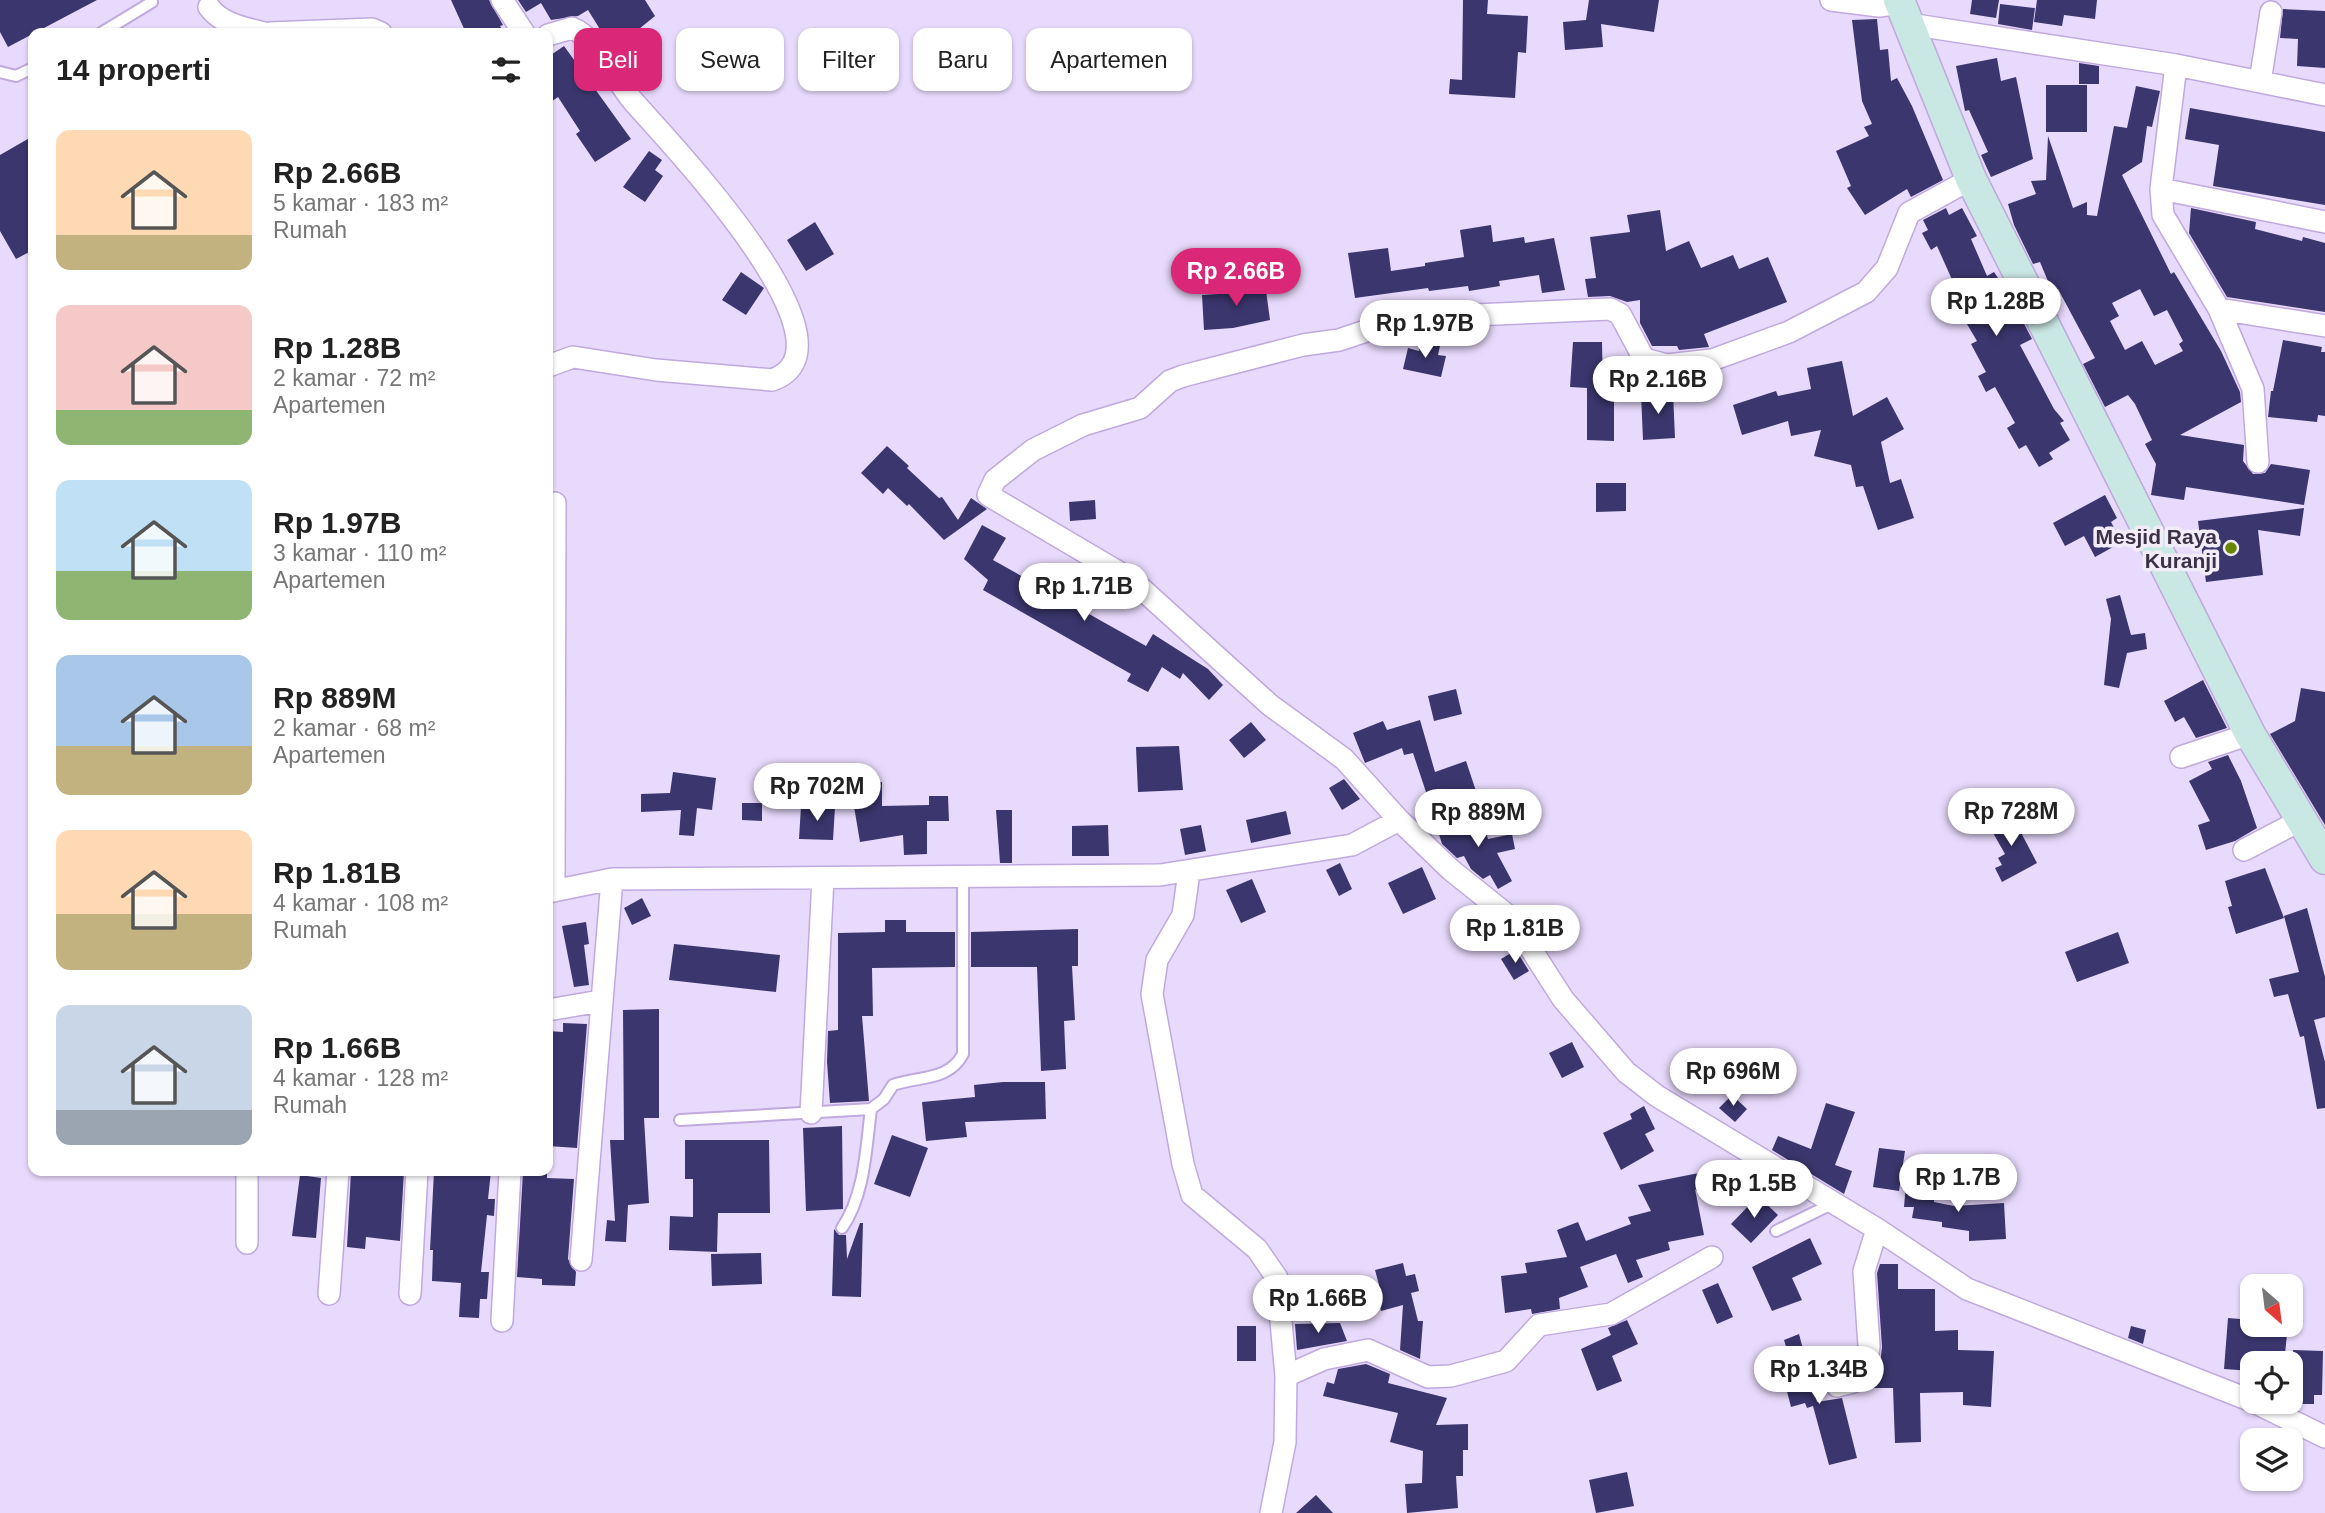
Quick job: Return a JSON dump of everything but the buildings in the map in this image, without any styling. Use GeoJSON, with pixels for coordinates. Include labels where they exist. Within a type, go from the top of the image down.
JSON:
{"type":"FeatureCollection","features":[{"type":"Feature","properties":{"kind":"street"},"geometry":{"type":"LineString","coordinates":[[502,0],[521,28]]}},
{"type":"Feature","properties":{"kind":"street"},"geometry":{"type":"LineString","coordinates":[[1831,0],[1903,9],[2325,95]]}},
{"type":"Feature","properties":{"kind":"street"},"geometry":{"type":"LineString","coordinates":[[209,7],[215,15],[245,28]]}},
{"type":"Feature","properties":{"kind":"street"},"geometry":{"type":"LineString","coordinates":[[1903,9],[1971,179],[2250,734],[2303,818],[2325,859]]}},
{"type":"Feature","properties":{"kind":"street"},"geometry":{"type":"LineString","coordinates":[[2260,82],[2271,12]]}},
{"type":"Feature","properties":{"kind":"street"},"geometry":{"type":"LineString","coordinates":[[553,33],[572,28],[585,34],[631,99],[729,212],[775,278],[798,339],[791,365],[783,376],[772,380],[656,370],[573,358],[553,364]]}},
{"type":"Feature","properties":{"kind":"street"},"geometry":{"type":"LineString","coordinates":[[2176,65],[2161,190],[2163,215],[2219,309],[2253,388],[2258,461]]}},
{"type":"Feature","properties":{"kind":"street"},"geometry":{"type":"LineString","coordinates":[[1971,179],[1909,213],[1887,268],[1866,292],[1789,332],[1712,360],[1667,365],[1644,359],[1620,314],[1610,309],[1405,318],[1339,340],[1279,351],[1170,381],[1140,408],[1083,425],[1033,450],[995,480],[988,496],[1132,580],[1270,705],[1345,759],[1399,820],[1451,870],[1511,919],[1563,999],[1626,1072],[1657,1096],[1877,1229],[1967,1289],[2240,1396]]}},
{"type":"Feature","properties":{"kind":"street"},"geometry":{"type":"LineString","coordinates":[[2161,190],[2325,222]]}},
{"type":"Feature","properties":{"kind":"street"},"geometry":{"type":"LineString","coordinates":[[2219,309],[2325,326]]}},
{"type":"Feature","properties":{"kind":"street"},"geometry":{"type":"LineString","coordinates":[[553,558],[555,503]]}},
{"type":"Feature","properties":{"kind":"street"},"geometry":{"type":"LineString","coordinates":[[2181,757],[2250,734]]}},
{"type":"Feature","properties":{"kind":"street"},"geometry":{"type":"LineString","coordinates":[[2244,850],[2303,818]]}},
{"type":"Feature","properties":{"kind":"street"},"geometry":{"type":"LineString","coordinates":[[553,892],[612,879],[1114,877],[1189,872],[1352,845],[1399,820]]}},
{"type":"Feature","properties":{"kind":"street"},"geometry":{"type":"LineString","coordinates":[[1189,872],[1183,915],[1157,960],[1152,994],[1161,1029],[1170,1097],[1192,1195],[1257,1249],[1277,1278],[1286,1376],[1285,1441],[1271,1513]]}},
{"type":"Feature","properties":{"kind":"street"},"geometry":{"type":"LineString","coordinates":[[811,1113],[823,878]]}},
{"type":"Feature","properties":{"kind":"street"},"geometry":{"type":"LineString","coordinates":[[581,1260],[612,879]]}},
{"type":"Feature","properties":{"kind":"street"},"geometry":{"type":"LineString","coordinates":[[553,1009],[600,1002]]}},
{"type":"Feature","properties":{"kind":"street"},"geometry":{"type":"LineString","coordinates":[[247,1176],[247,1243]]}},
{"type":"Feature","properties":{"kind":"street"},"geometry":{"type":"LineString","coordinates":[[329,1294],[338,1176]]}},
{"type":"Feature","properties":{"kind":"street"},"geometry":{"type":"LineString","coordinates":[[410,1294],[417,1176]]}},
{"type":"Feature","properties":{"kind":"street"},"geometry":{"type":"LineString","coordinates":[[502,1321],[510,1176]]}},
{"type":"Feature","properties":{"kind":"street"},"geometry":{"type":"LineString","coordinates":[[1837,1386],[1853,1382],[1866,1371],[1869,1346],[1864,1271],[1877,1229]]}},
{"type":"Feature","properties":{"kind":"street"},"geometry":{"type":"LineString","coordinates":[[1286,1376],[1324,1359],[1368,1350],[1428,1377],[1451,1376],[1497,1364],[1513,1356],[1539,1325],[1611,1314],[1712,1257]]}},
{"type":"Feature","properties":{"kind":"street"},"geometry":{"type":"LineString","coordinates":[[2279,1414],[2325,1437]]}},
{"type":"Feature","properties":{"kind":"lane"},"geometry":{"type":"LineString","coordinates":[[109,28],[152,2]]}},
{"type":"Feature","properties":{"kind":"lane"},"geometry":{"type":"LineString","coordinates":[[0,72],[16,76],[28,70]]}},
{"type":"Feature","properties":{"kind":"lane"},"geometry":{"type":"LineString","coordinates":[[680,1120],[871,1109],[884,1099],[893,1085],[914,1078],[942,1075],[956,1068],[963,1054],[963,876]]}},
{"type":"Feature","properties":{"kind":"lane"},"geometry":{"type":"LineString","coordinates":[[842,1228],[848,1218],[863,1171],[871,1109]]}},
{"type":"Feature","properties":{"kind":"lane"},"geometry":{"type":"LineString","coordinates":[[1776,1231],[1834,1203]]}},
{"type":"Feature","properties":{"kind":"place","name":"Mesjid Raya Kuranji"},"geometry":{"type":"Point","coordinates":[2231,548]}}]}
